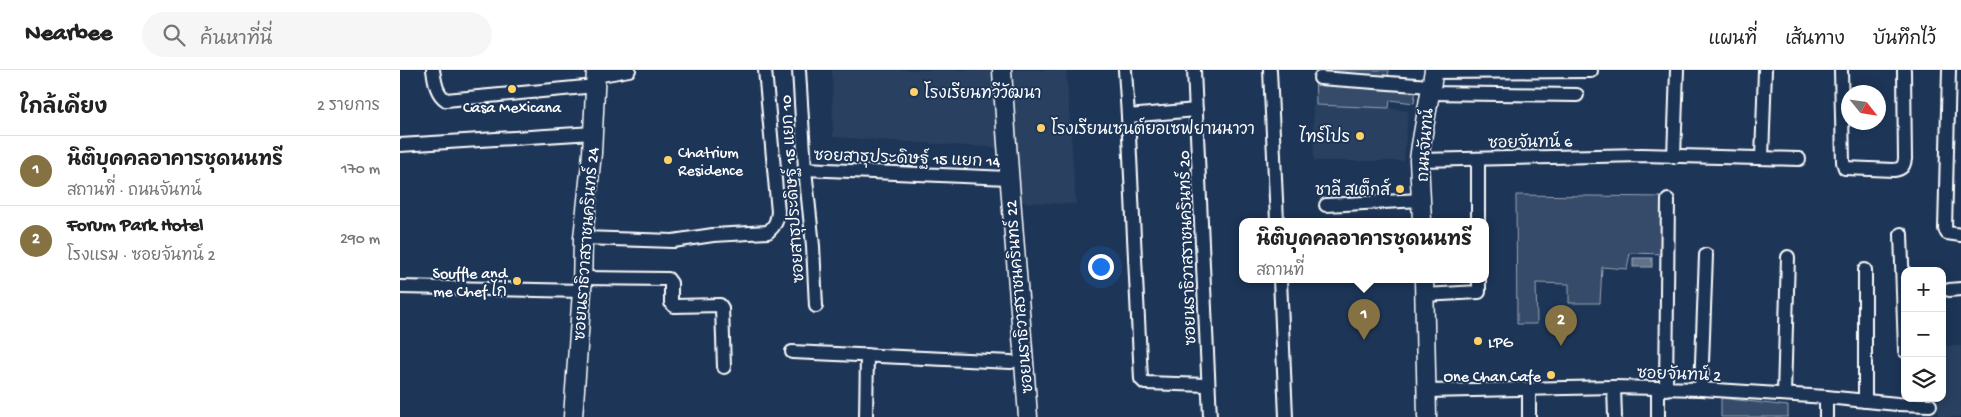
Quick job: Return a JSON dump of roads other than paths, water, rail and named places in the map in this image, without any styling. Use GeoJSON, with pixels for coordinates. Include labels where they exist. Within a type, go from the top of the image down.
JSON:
{"type":"FeatureCollection","features":[{"type":"Feature","properties":{"kind":"street"},"geometry":{"type":"LineString","coordinates":[[433,70],[437,89],[446,100],[596,77],[629,70]]}},
{"type":"Feature","properties":{"kind":"street"},"geometry":{"type":"LineString","coordinates":[[583,238],[673,240],[713,235],[768,232],[773,228],[778,220],[778,212],[765,70]]}},
{"type":"Feature","properties":{"kind":"street","name":"ซอยสาธุประดิษฐ์ 15 แยก 10"},"geometry":{"type":"LineString","coordinates":[[799,70],[816,306]]}},
{"type":"Feature","properties":{"kind":"street","name":"ซอยนราธิวาสราชนครินทร์ 22"},"geometry":{"type":"LineString","coordinates":[[1002,70],[1008,178],[1028,417]]}},
{"type":"Feature","properties":{"kind":"street"},"geometry":{"type":"LineString","coordinates":[[1126,70],[1141,379],[1145,382],[1208,385]]}},
{"type":"Feature","properties":{"kind":"street","name":"ซอยนราธิวาสราชนครินทร์ 20"},"geometry":{"type":"LineString","coordinates":[[1194,70],[1210,417]]}},
{"type":"Feature","properties":{"kind":"street"},"geometry":{"type":"LineString","coordinates":[[1270,70],[1277,218]]}},
{"type":"Feature","properties":{"kind":"street"},"geometry":{"type":"LineString","coordinates":[[1674,157],[1677,70]]}},
{"type":"Feature","properties":{"kind":"street"},"geometry":{"type":"LineString","coordinates":[[1762,158],[1765,70]]}},
{"type":"Feature","properties":{"kind":"street"},"geometry":{"type":"LineString","coordinates":[[1841,70],[1843,162],[1845,168],[1894,170],[1901,169],[1905,159],[1904,70]]}},
{"type":"Feature","properties":{"kind":"street"},"geometry":{"type":"LineString","coordinates":[[1949,70],[1945,229],[1948,233],[1961,235]]}},
{"type":"Feature","properties":{"kind":"street"},"geometry":{"type":"LineString","coordinates":[[1320,78],[1431,80],[1591,71]]}},
{"type":"Feature","properties":{"kind":"street","name":"ซอยนราธิวาสราชนครินทร์ 24"},"geometry":{"type":"LineString","coordinates":[[573,417],[582,285],[583,238],[588,198],[596,77]]}},
{"type":"Feature","properties":{"kind":"street"},"geometry":{"type":"LineString","coordinates":[[1431,80],[1577,95]]}},
{"type":"Feature","properties":{"kind":"street","name":"ถนนจันทน์"},"geometry":{"type":"LineString","coordinates":[[1422,218],[1420,160],[1431,80]]}},
{"type":"Feature","properties":{"kind":"street"},"geometry":{"type":"LineString","coordinates":[[1128,116],[1196,110]]}},
{"type":"Feature","properties":{"kind":"street"},"geometry":{"type":"LineString","coordinates":[[400,145],[593,133]]}},
{"type":"Feature","properties":{"kind":"street","name":"ซอยจันทน์ 6"},"geometry":{"type":"LineString","coordinates":[[1420,160],[1642,155],[1799,160]]}},
{"type":"Feature","properties":{"kind":"street"},"geometry":{"type":"LineString","coordinates":[[1478,159],[1478,218]]}},
{"type":"Feature","properties":{"kind":"street","name":"ซอยสาธุประดิษฐ์ 15 แยก 14"},"geometry":{"type":"LineString","coordinates":[[805,169],[1008,178]]}},
{"type":"Feature","properties":{"kind":"street"},"geometry":{"type":"LineString","coordinates":[[1326,205],[1421,200]]}},
{"type":"Feature","properties":{"kind":"street"},"geometry":{"type":"LineString","coordinates":[[1658,417],[1662,389],[1668,200]]}},
{"type":"Feature","properties":{"kind":"street"},"geometry":{"type":"LineString","coordinates":[[1901,234],[1904,312]]}},
{"type":"Feature","properties":{"kind":"street"},"geometry":{"type":"LineString","coordinates":[[1701,389],[1706,255]]}},
{"type":"Feature","properties":{"kind":"street"},"geometry":{"type":"LineString","coordinates":[[1784,394],[1788,257]]}},
{"type":"Feature","properties":{"kind":"street"},"geometry":{"type":"LineString","coordinates":[[1864,270],[1865,401]]}},
{"type":"Feature","properties":{"kind":"street"},"geometry":{"type":"LineString","coordinates":[[400,286],[430,289],[582,285],[668,279],[671,283],[671,303],[674,306],[720,305],[722,308],[724,367]]}},
{"type":"Feature","properties":{"kind":"street"},"geometry":{"type":"LineString","coordinates":[[1280,283],[1286,417]]}},
{"type":"Feature","properties":{"kind":"street"},"geometry":{"type":"LineString","coordinates":[[1427,417],[1424,287],[1478,285]]}},
{"type":"Feature","properties":{"kind":"street"},"geometry":{"type":"LineString","coordinates":[[792,352],[1011,362]]}},
{"type":"Feature","properties":{"kind":"street"},"geometry":{"type":"LineString","coordinates":[[866,417],[867,355]]}},
{"type":"Feature","properties":{"kind":"street"},"geometry":{"type":"LineString","coordinates":[[1614,387],[1615,417]]}},
{"type":"Feature","properties":{"kind":"street","name":"ซอยจันทน์ 2"},"geometry":{"type":"LineString","coordinates":[[1427,391],[1614,387],[1701,389],[1865,401],[1901,401]]}},
{"type":"Feature","properties":{"kind":"street"},"geometry":{"type":"LineString","coordinates":[[1529,388],[1529,417]]}},
{"type":"Feature","properties":{"kind":"street"},"geometry":{"type":"LineString","coordinates":[[1826,397],[1826,417]]}},
{"type":"Feature","properties":{"kind":"street","name":"ซอยจันทน์ 2"},"geometry":{"type":"LineString","coordinates":[[1912,402],[1930,405]]}},
{"type":"Feature","properties":{"kind":"place","name":"Casa Mexicana"},"geometry":{"type":"Point","coordinates":[512,89]}},
{"type":"Feature","properties":{"kind":"place","name":"โรงเรียนทวีวัฒนา"},"geometry":{"type":"Point","coordinates":[914,92]}},
{"type":"Feature","properties":{"kind":"place","name":"โรงเรียนเซนต์ยอเซฟยานนาวา"},"geometry":{"type":"Point","coordinates":[1041,128]}},
{"type":"Feature","properties":{"kind":"place","name":"ไทร์โปร"},"geometry":{"type":"Point","coordinates":[1360,136]}},
{"type":"Feature","properties":{"kind":"place","name":"Chatrium Residence"},"geometry":{"type":"Point","coordinates":[668,160]}},
{"type":"Feature","properties":{"kind":"place","name":"ชาลี สเต็กส์"},"geometry":{"type":"Point","coordinates":[1400,189]}},
{"type":"Feature","properties":{"kind":"place","name":"Souffle and me Chef ไก่"},"geometry":{"type":"Point","coordinates":[517,281]}},
{"type":"Feature","properties":{"kind":"place","name":"นิติบุคคลอาคารชุดนนทรี"},"geometry":{"type":"Point","coordinates":[1364,340]}},
{"type":"Feature","properties":{"kind":"place","name":"LPG"},"geometry":{"type":"Point","coordinates":[1478,341]}},
{"type":"Feature","properties":{"kind":"place","name":"Forum Park Hotel"},"geometry":{"type":"Point","coordinates":[1561,346]}},
{"type":"Feature","properties":{"kind":"place","name":"One Chan Cafe"},"geometry":{"type":"Point","coordinates":[1551,375]}}]}
